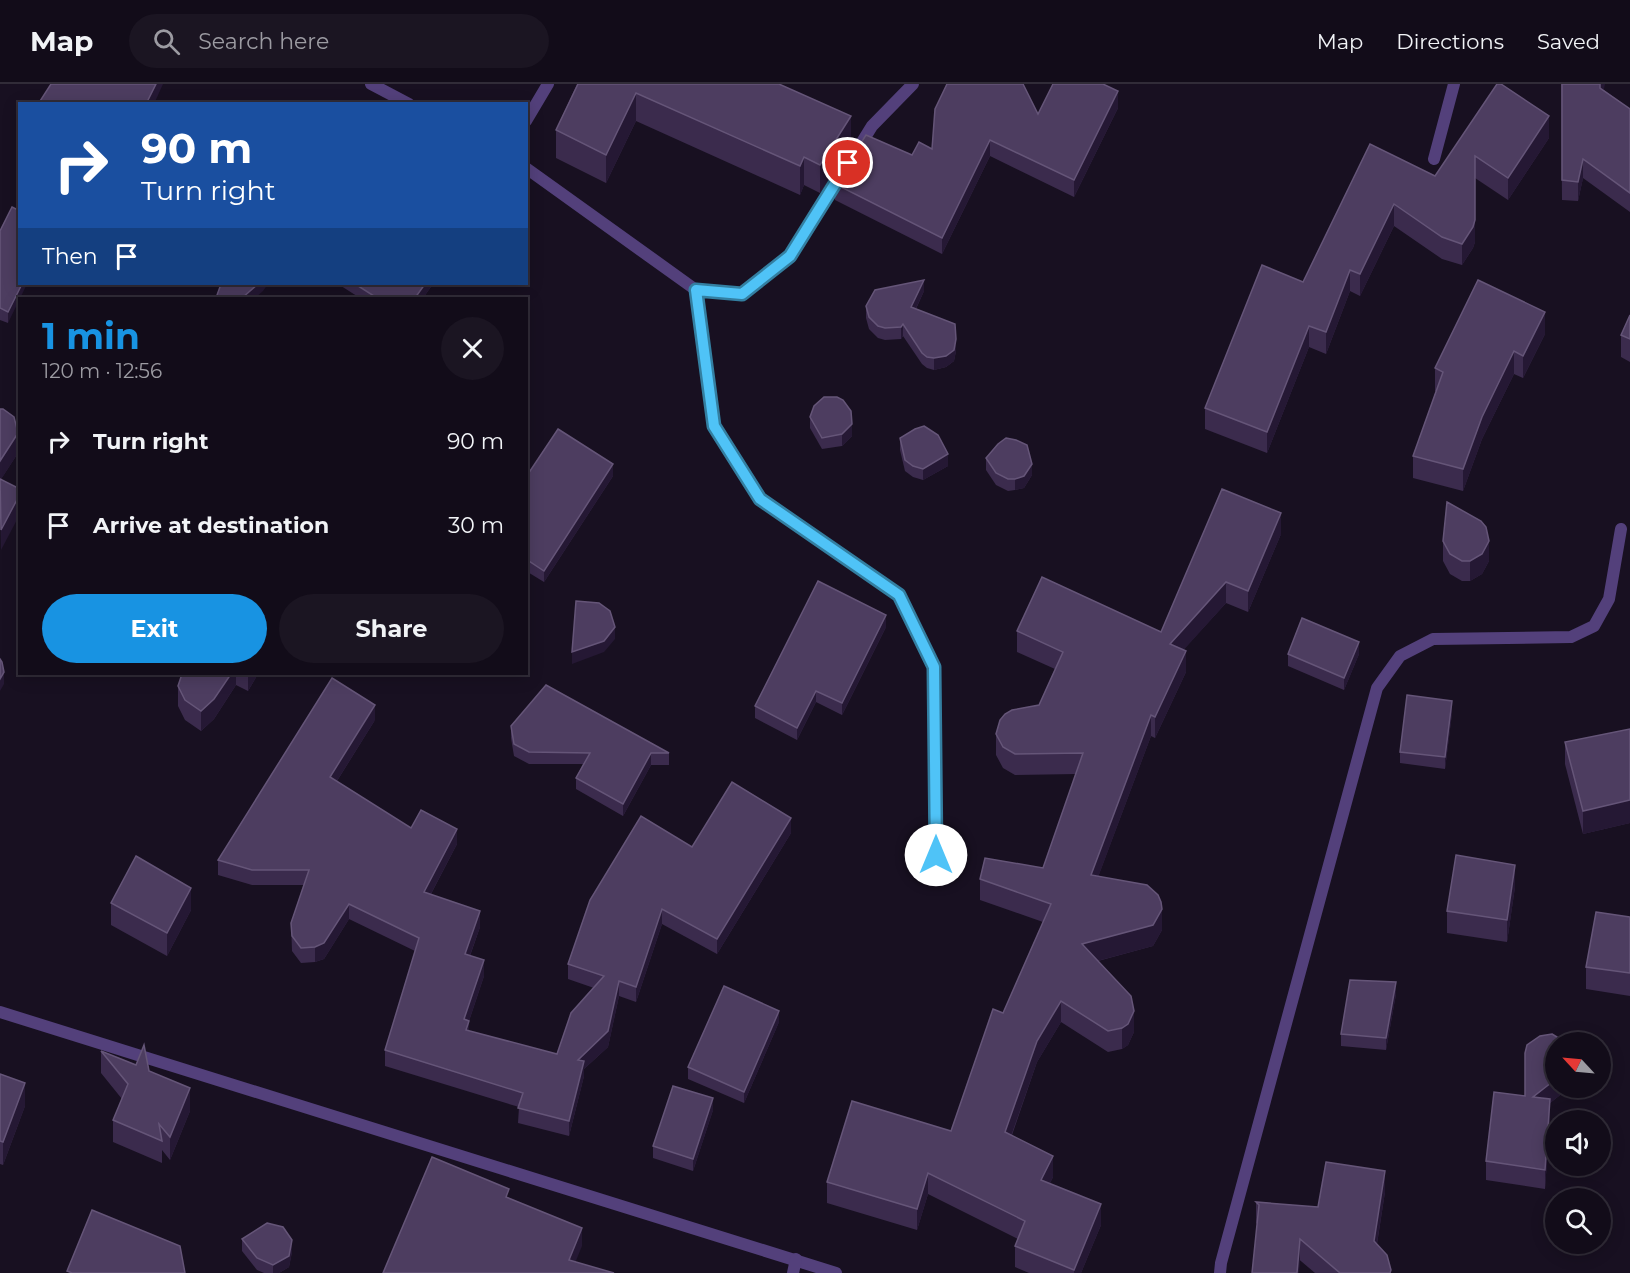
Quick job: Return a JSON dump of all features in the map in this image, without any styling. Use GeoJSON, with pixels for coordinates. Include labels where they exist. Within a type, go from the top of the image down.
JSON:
{"type":"FeatureCollection","features":[{"type":"Feature","properties":{"kind":"street"},"geometry":{"type":"LineString","coordinates":[[371,84],[405,102]]}},
{"type":"Feature","properties":{"kind":"street"},"geometry":{"type":"LineString","coordinates":[[528,118],[548,84]]}},
{"type":"Feature","properties":{"kind":"street"},"geometry":{"type":"LineString","coordinates":[[528,169],[696,290],[742,294],[790,256],[872,126],[913,84]]}},
{"type":"Feature","properties":{"kind":"street"},"geometry":{"type":"LineString","coordinates":[[1434,159],[1454,84]]}},
{"type":"Feature","properties":{"kind":"street"},"geometry":{"type":"LineString","coordinates":[[696,290],[714,426],[760,499],[899,595],[934,667],[936,855]]}},
{"type":"Feature","properties":{"kind":"street"},"geometry":{"type":"LineString","coordinates":[[1220,1273],[1224,1251],[1377,688],[1400,656],[1433,639],[1570,637],[1593,626],[1609,600],[1621,529]]}},
{"type":"Feature","properties":{"kind":"street"},"geometry":{"type":"LineString","coordinates":[[0,1012],[836,1273]]}},
{"type":"Feature","properties":{"kind":"street"},"geometry":{"type":"LineString","coordinates":[[793,1273],[796,1259]]}},
{"type":"Feature","properties":{"kind":"building"},"geometry":{"type":"Polygon","coordinates":[[[51,84],[156,84],[147,102],[40,101],[51,84]]]}},
{"type":"Feature","properties":{"kind":"building"},"geometry":{"type":"Polygon","coordinates":[[[578,84],[779,84],[851,116],[820,165],[804,157],[800,166],[636,93],[606,155],[556,130],[578,84]]]}},
{"type":"Feature","properties":{"kind":"building"},"geometry":{"type":"Polygon","coordinates":[[[947,84],[1023,84],[1038,114],[1053,84],[1103,84],[1118,91],[1074,180],[990,140],[942,238],[835,184],[866,135],[912,155],[919,142],[932,149],[935,109],[947,84]]]}},
{"type":"Feature","properties":{"kind":"building"},"geometry":{"type":"Polygon","coordinates":[[[1497,84],[1501,84],[1549,116],[1508,178],[1475,156],[1475,220],[1462,244],[1442,237],[1394,204],[1360,274],[1350,270],[1326,332],[1309,326],[1267,432],[1205,408],[1262,265],[1303,282],[1370,144],[1435,176],[1497,84]]]}},
{"type":"Feature","properties":{"kind":"building"},"geometry":{"type":"Polygon","coordinates":[[[1562,84],[1600,84],[1600,88],[1630,109],[1630,193],[1583,159],[1578,182],[1562,180],[1562,84]]]}},
{"type":"Feature","properties":{"kind":"building"},"geometry":{"type":"Polygon","coordinates":[[[12,207],[18,210],[18,285],[22,285],[8,312],[0,308],[0,231],[12,207]]]}},
{"type":"Feature","properties":{"kind":"building"},"geometry":{"type":"Polygon","coordinates":[[[924,280],[911,307],[955,324],[954,350],[946,356],[927,357],[903,324],[901,327],[885,328],[878,326],[869,317],[866,306],[875,290],[924,280]]]}},
{"type":"Feature","properties":{"kind":"building"},"geometry":{"type":"Polygon","coordinates":[[[1478,280],[1545,312],[1523,356],[1514,351],[1482,417],[1463,469],[1413,456],[1443,372],[1435,368],[1478,280]]]}},
{"type":"Feature","properties":{"kind":"building"},"geometry":{"type":"Polygon","coordinates":[[[221,285],[257,285],[243,297],[216,297],[221,285]]]}},
{"type":"Feature","properties":{"kind":"building"},"geometry":{"type":"Polygon","coordinates":[[[357,285],[424,285],[416,297],[375,297],[357,285]]]}},
{"type":"Feature","properties":{"kind":"building"},"geometry":{"type":"Polygon","coordinates":[[[1630,315],[1630,339],[1621,335],[1630,315]]]}},
{"type":"Feature","properties":{"kind":"building"},"geometry":{"type":"Polygon","coordinates":[[[824,397],[837,397],[843,400],[851,411],[852,424],[842,434],[822,438],[810,417],[814,406],[824,397]]]}},
{"type":"Feature","properties":{"kind":"building"},"geometry":{"type":"Polygon","coordinates":[[[0,409],[14,417],[18,433],[0,461],[0,409]]]}},
{"type":"Feature","properties":{"kind":"building"},"geometry":{"type":"Polygon","coordinates":[[[924,426],[938,435],[948,454],[923,469],[905,460],[900,438],[924,426]]]}},
{"type":"Feature","properties":{"kind":"building"},"geometry":{"type":"Polygon","coordinates":[[[558,429],[613,464],[544,571],[528,560],[528,474],[558,429]]]}},
{"type":"Feature","properties":{"kind":"building"},"geometry":{"type":"Polygon","coordinates":[[[1006,438],[1027,445],[1032,464],[1024,476],[1008,479],[996,473],[986,458],[1006,438]]]}},
{"type":"Feature","properties":{"kind":"building"},"geometry":{"type":"Polygon","coordinates":[[[0,479],[18,488],[18,498],[1,530],[0,479]]]}},
{"type":"Feature","properties":{"kind":"building"},"geometry":{"type":"Polygon","coordinates":[[[1222,489],[1281,513],[1248,591],[1226,582],[1170,644],[1186,651],[1155,717],[1151,715],[1091,875],[1147,885],[1158,895],[1161,902],[1162,909],[1153,925],[1082,944],[1131,996],[1134,1011],[1128,1024],[1108,1031],[1061,1001],[1037,1041],[1005,1132],[1053,1156],[1041,1180],[1101,1204],[1074,1270],[1015,1246],[1025,1221],[928,1173],[917,1209],[827,1182],[852,1101],[951,1131],[993,1009],[1003,1013],[1051,904],[980,879],[985,858],[1043,868],[1083,753],[1015,754],[1003,747],[996,734],[1000,720],[1005,714],[1012,710],[1039,705],[1063,652],[1017,631],[1042,577],[1161,632],[1222,489]]]}},
{"type":"Feature","properties":{"kind":"building"},"geometry":{"type":"Polygon","coordinates":[[[1447,502],[1481,521],[1486,527],[1489,541],[1482,554],[1470,561],[1462,561],[1450,554],[1443,541],[1447,502]]]}},
{"type":"Feature","properties":{"kind":"building"},"geometry":{"type":"Polygon","coordinates":[[[818,581],[886,615],[842,703],[816,691],[797,728],[755,706],[818,581]]]}},
{"type":"Feature","properties":{"kind":"building"},"geometry":{"type":"Polygon","coordinates":[[[576,601],[599,603],[610,611],[615,627],[604,641],[572,652],[576,601]]]}},
{"type":"Feature","properties":{"kind":"building"},"geometry":{"type":"Polygon","coordinates":[[[1302,618],[1359,642],[1344,678],[1288,654],[1302,618]]]}},
{"type":"Feature","properties":{"kind":"building"},"geometry":{"type":"Polygon","coordinates":[[[0,659],[4,672],[0,679],[0,659]]]}},
{"type":"Feature","properties":{"kind":"building"},"geometry":{"type":"Polygon","coordinates":[[[182,675],[230,675],[214,699],[201,711],[185,700],[178,686],[182,675]]]}},
{"type":"Feature","properties":{"kind":"building"},"geometry":{"type":"Polygon","coordinates":[[[332,678],[375,705],[330,777],[411,828],[421,810],[457,829],[424,892],[480,911],[465,954],[484,960],[464,1019],[469,1021],[466,1030],[557,1054],[571,1013],[604,976],[568,964],[590,900],[641,816],[692,847],[732,782],[791,818],[717,939],[662,909],[636,987],[619,981],[608,1031],[578,1060],[584,1061],[569,1121],[518,1108],[523,1093],[385,1050],[419,938],[349,904],[324,943],[315,947],[301,948],[292,936],[291,923],[309,870],[252,870],[218,860],[332,678]]]}},
{"type":"Feature","properties":{"kind":"building"},"geometry":{"type":"Polygon","coordinates":[[[546,685],[669,753],[651,753],[623,804],[576,778],[590,753],[529,752],[514,744],[511,726],[546,685]]]}},
{"type":"Feature","properties":{"kind":"building"},"geometry":{"type":"Polygon","coordinates":[[[1407,695],[1452,701],[1445,757],[1400,752],[1407,695]]]}},
{"type":"Feature","properties":{"kind":"building"},"geometry":{"type":"Polygon","coordinates":[[[1630,729],[1630,800],[1583,811],[1565,742],[1630,729]]]}},
{"type":"Feature","properties":{"kind":"building"},"geometry":{"type":"Polygon","coordinates":[[[1456,855],[1515,865],[1507,920],[1447,911],[1456,855]]]}},
{"type":"Feature","properties":{"kind":"building"},"geometry":{"type":"Polygon","coordinates":[[[136,856],[191,888],[167,933],[111,903],[136,856]]]}},
{"type":"Feature","properties":{"kind":"building"},"geometry":{"type":"Polygon","coordinates":[[[1596,912],[1630,917],[1630,973],[1586,967],[1596,912]]]}},
{"type":"Feature","properties":{"kind":"building"},"geometry":{"type":"Polygon","coordinates":[[[1350,980],[1396,982],[1386,1038],[1341,1034],[1350,980]]]}},
{"type":"Feature","properties":{"kind":"building"},"geometry":{"type":"Polygon","coordinates":[[[724,986],[779,1011],[744,1092],[688,1067],[724,986]]]}},
{"type":"Feature","properties":{"kind":"building"},"geometry":{"type":"Polygon","coordinates":[[[1545,1035],[1545,1088],[1533,1097],[1550,1099],[1549,1110],[1545,1110],[1545,1170],[1486,1161],[1494,1092],[1525,1096],[1527,1045],[1545,1035]]]}},
{"type":"Feature","properties":{"kind":"building"},"geometry":{"type":"Polygon","coordinates":[[[144,1045],[149,1071],[190,1088],[170,1137],[159,1124],[162,1141],[113,1120],[128,1084],[101,1051],[136,1065],[144,1045]]]}},
{"type":"Feature","properties":{"kind":"building"},"geometry":{"type":"Polygon","coordinates":[[[0,1074],[25,1083],[3,1142],[0,1141],[0,1074]]]}},
{"type":"Feature","properties":{"kind":"building"},"geometry":{"type":"Polygon","coordinates":[[[673,1086],[713,1098],[693,1159],[653,1146],[673,1086]]]}},
{"type":"Feature","properties":{"kind":"building"},"geometry":{"type":"Polygon","coordinates":[[[432,1157],[509,1189],[506,1197],[582,1228],[569,1260],[614,1273],[383,1273],[432,1157]]]}},
{"type":"Feature","properties":{"kind":"building"},"geometry":{"type":"Polygon","coordinates":[[[1326,1162],[1385,1171],[1374,1241],[1387,1255],[1390,1273],[1340,1273],[1300,1239],[1297,1273],[1252,1273],[1259,1205],[1256,1202],[1318,1207],[1326,1162]]]}},
{"type":"Feature","properties":{"kind":"building"},"geometry":{"type":"Polygon","coordinates":[[[92,1210],[180,1246],[185,1273],[72,1273],[67,1271],[92,1210]]]}},
{"type":"Feature","properties":{"kind":"building"},"geometry":{"type":"Polygon","coordinates":[[[267,1223],[283,1227],[292,1240],[289,1256],[273,1265],[257,1258],[242,1239],[267,1223]]]}},
{"type":"Feature","properties":{"kind":"route"},"geometry":{"type":"LineString","coordinates":[[848,163],[790,256],[742,294],[696,290],[714,426],[760,499],[899,595],[934,667],[936,855]]}}]}
